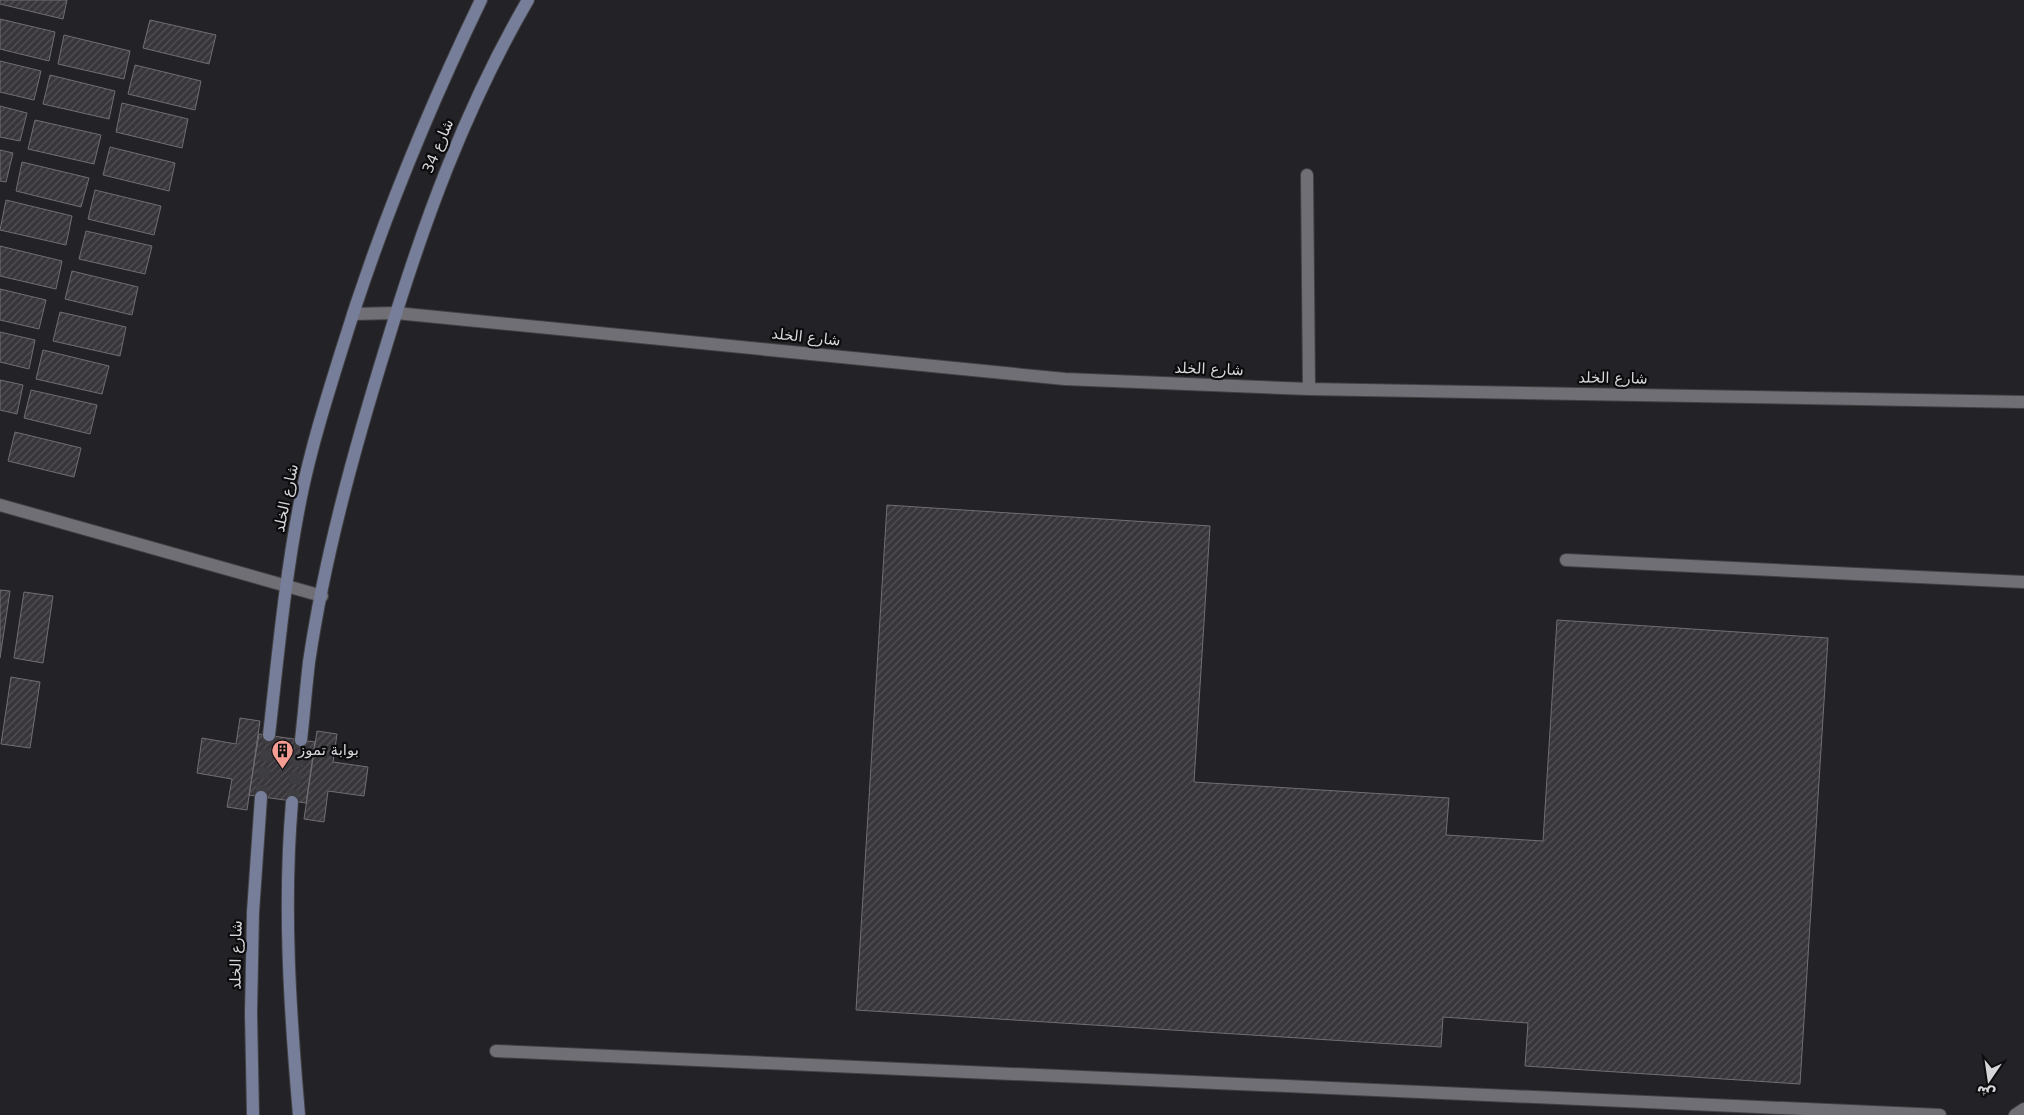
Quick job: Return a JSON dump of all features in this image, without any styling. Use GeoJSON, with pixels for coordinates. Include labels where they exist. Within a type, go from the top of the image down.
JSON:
{"type":"FeatureCollection","features":[{"type":"Feature","properties":{"kind":"main road","name":"شارع 34"},"geometry":{"type":"LineString","coordinates":[[353,314],[384,225],[421,132],[481,0]]}},
{"type":"Feature","properties":{"kind":"main road","name":"شارع 34"},"geometry":{"type":"LineString","coordinates":[[396,313],[436,192],[488,76],[528,0]]}},
{"type":"Feature","properties":{"kind":"main road"},"geometry":{"type":"LineString","coordinates":[[301,740],[310,661],[322,596],[349,476],[396,313]]}},
{"type":"Feature","properties":{"kind":"main road","name":"شارع الخلد"},"geometry":{"type":"LineString","coordinates":[[269,735],[285,588],[301,496],[325,404],[353,314]]}},
{"type":"Feature","properties":{"kind":"main road","name":"شارع الخلد"},"geometry":{"type":"LineString","coordinates":[[254,1115],[251,1013],[253,912],[261,797]]}},
{"type":"Feature","properties":{"kind":"main road"},"geometry":{"type":"LineString","coordinates":[[292,802],[288,903],[289,970],[299,1115]]}},
{"type":"Feature","properties":{"kind":"street"},"geometry":{"type":"LineString","coordinates":[[1307,175],[1309,389]]}},
{"type":"Feature","properties":{"kind":"street","name":"شارع الخلد"},"geometry":{"type":"LineString","coordinates":[[353,314],[396,313],[1065,379],[1309,389],[2024,402]]}},
{"type":"Feature","properties":{"kind":"street"},"geometry":{"type":"LineString","coordinates":[[0,505],[285,588],[322,596]]}},
{"type":"Feature","properties":{"kind":"street"},"geometry":{"type":"LineString","coordinates":[[1566,560],[2024,582]]}},
{"type":"Feature","properties":{"kind":"street"},"geometry":{"type":"LineString","coordinates":[[496,1050],[1940,1115]]}},
{"type":"Feature","properties":{"kind":"street"},"geometry":{"type":"LineString","coordinates":[[2014,1115],[2024,1110]]}},
{"type":"Feature","properties":{"kind":"building"},"geometry":{"type":"Polygon","coordinates":[[[0,0],[67,0],[63,19],[0,4],[0,0]]]}},
{"type":"Feature","properties":{"kind":"building"},"geometry":{"type":"Polygon","coordinates":[[[0,19],[55,32],[49,61],[0,49],[0,19]]]}},
{"type":"Feature","properties":{"kind":"building"},"geometry":{"type":"Polygon","coordinates":[[[150,20],[216,35],[209,64],[143,48],[150,20]]]}},
{"type":"Feature","properties":{"kind":"building"},"geometry":{"type":"Polygon","coordinates":[[[64,35],[130,51],[124,79],[58,64],[64,35]]]}},
{"type":"Feature","properties":{"kind":"building"},"geometry":{"type":"Polygon","coordinates":[[[0,61],[41,71],[34,100],[0,92],[0,61]]]}},
{"type":"Feature","properties":{"kind":"building"},"geometry":{"type":"Polygon","coordinates":[[[135,65],[201,81],[195,110],[128,94],[135,65]]]}},
{"type":"Feature","properties":{"kind":"building"},"geometry":{"type":"Polygon","coordinates":[[[50,75],[115,91],[109,119],[43,104],[50,75]]]}},
{"type":"Feature","properties":{"kind":"building"},"geometry":{"type":"Polygon","coordinates":[[[122,103],[188,119],[182,148],[116,132],[122,103]]]}},
{"type":"Feature","properties":{"kind":"building"},"geometry":{"type":"Polygon","coordinates":[[[0,106],[27,113],[20,141],[0,137],[0,106]]]}},
{"type":"Feature","properties":{"kind":"building"},"geometry":{"type":"Polygon","coordinates":[[[35,120],[101,135],[94,164],[28,149],[35,120]]]}},
{"type":"Feature","properties":{"kind":"building"},"geometry":{"type":"Polygon","coordinates":[[[110,147],[175,163],[169,191],[103,175],[110,147]]]}},
{"type":"Feature","properties":{"kind":"building"},"geometry":{"type":"Polygon","coordinates":[[[0,150],[13,153],[6,182],[0,181],[0,150]]]}},
{"type":"Feature","properties":{"kind":"building"},"geometry":{"type":"Polygon","coordinates":[[[22,162],[89,178],[81,207],[16,191],[22,162]]]}},
{"type":"Feature","properties":{"kind":"building"},"geometry":{"type":"Polygon","coordinates":[[[95,190],[161,206],[154,235],[88,219],[95,190]]]}},
{"type":"Feature","properties":{"kind":"building"},"geometry":{"type":"Polygon","coordinates":[[[6,200],[72,216],[66,245],[0,230],[6,200]]]}},
{"type":"Feature","properties":{"kind":"building"},"geometry":{"type":"Polygon","coordinates":[[[86,231],[152,246],[145,274],[79,259],[86,231]]]}},
{"type":"Feature","properties":{"kind":"building"},"geometry":{"type":"Polygon","coordinates":[[[0,246],[62,261],[56,289],[0,276],[0,246]]]}},
{"type":"Feature","properties":{"kind":"building"},"geometry":{"type":"Polygon","coordinates":[[[72,271],[138,287],[132,315],[65,299],[72,271]]]}},
{"type":"Feature","properties":{"kind":"building"},"geometry":{"type":"Polygon","coordinates":[[[0,289],[46,300],[39,329],[0,320],[0,289]]]}},
{"type":"Feature","properties":{"kind":"building"},"geometry":{"type":"Polygon","coordinates":[[[60,312],[126,327],[120,356],[53,341],[60,312]]]}},
{"type":"Feature","properties":{"kind":"building"},"geometry":{"type":"Polygon","coordinates":[[[0,332],[35,340],[29,369],[0,362],[0,332]]]}},
{"type":"Feature","properties":{"kind":"building"},"geometry":{"type":"Polygon","coordinates":[[[43,350],[109,366],[102,394],[36,379],[43,350]]]}},
{"type":"Feature","properties":{"kind":"building"},"geometry":{"type":"Polygon","coordinates":[[[0,380],[23,385],[17,414],[0,410],[0,380]]]}},
{"type":"Feature","properties":{"kind":"building"},"geometry":{"type":"Polygon","coordinates":[[[31,390],[97,405],[90,434],[24,418],[31,390]]]}},
{"type":"Feature","properties":{"kind":"building"},"geometry":{"type":"Polygon","coordinates":[[[15,432],[81,448],[74,477],[8,461],[15,432]]]}},
{"type":"Feature","properties":{"kind":"building"},"geometry":{"type":"Polygon","coordinates":[[[887,505],[1210,526],[1194,782],[1449,798],[1446,835],[1543,841],[1557,620],[1828,638],[1800,1084],[1525,1066],[1528,1023],[1443,1017],[1441,1047],[856,1010],[887,505]]]}},
{"type":"Feature","properties":{"kind":"building"},"geometry":{"type":"Polygon","coordinates":[[[0,590],[10,591],[0,658],[0,590]]]}},
{"type":"Feature","properties":{"kind":"building"},"geometry":{"type":"Polygon","coordinates":[[[24,592],[53,596],[43,663],[14,658],[24,592]]]}},
{"type":"Feature","properties":{"kind":"building"},"geometry":{"type":"Polygon","coordinates":[[[11,677],[40,682],[30,748],[1,744],[11,677]]]}},
{"type":"Feature","properties":{"kind":"building"},"geometry":{"type":"Polygon","coordinates":[[[240,718],[260,721],[247,810],[227,807],[232,779],[197,773],[202,738],[236,744],[240,718]]]}},
{"type":"Feature","properties":{"kind":"building"},"geometry":{"type":"Polygon","coordinates":[[[317,731],[337,734],[333,762],[368,767],[364,796],[328,791],[324,822],[304,819],[317,731]]]}},
{"type":"Feature","properties":{"kind":"building","name":"بوابة تموز"},"geometry":{"type":"Polygon","coordinates":[[[259,734],[315,742],[306,803],[249,795],[259,734]]]}},
{"type":"Feature","properties":{"kind":"tunnel"},"geometry":{"type":"LineString","coordinates":[[261,797],[269,735]]}},
{"type":"Feature","properties":{"kind":"tunnel"},"geometry":{"type":"LineString","coordinates":[[292,802],[301,740]]}},
{"type":"Feature","properties":{"kind":"place","name":"بوابة تموز"},"geometry":{"type":"Point","coordinates":[282,769]}}]}
